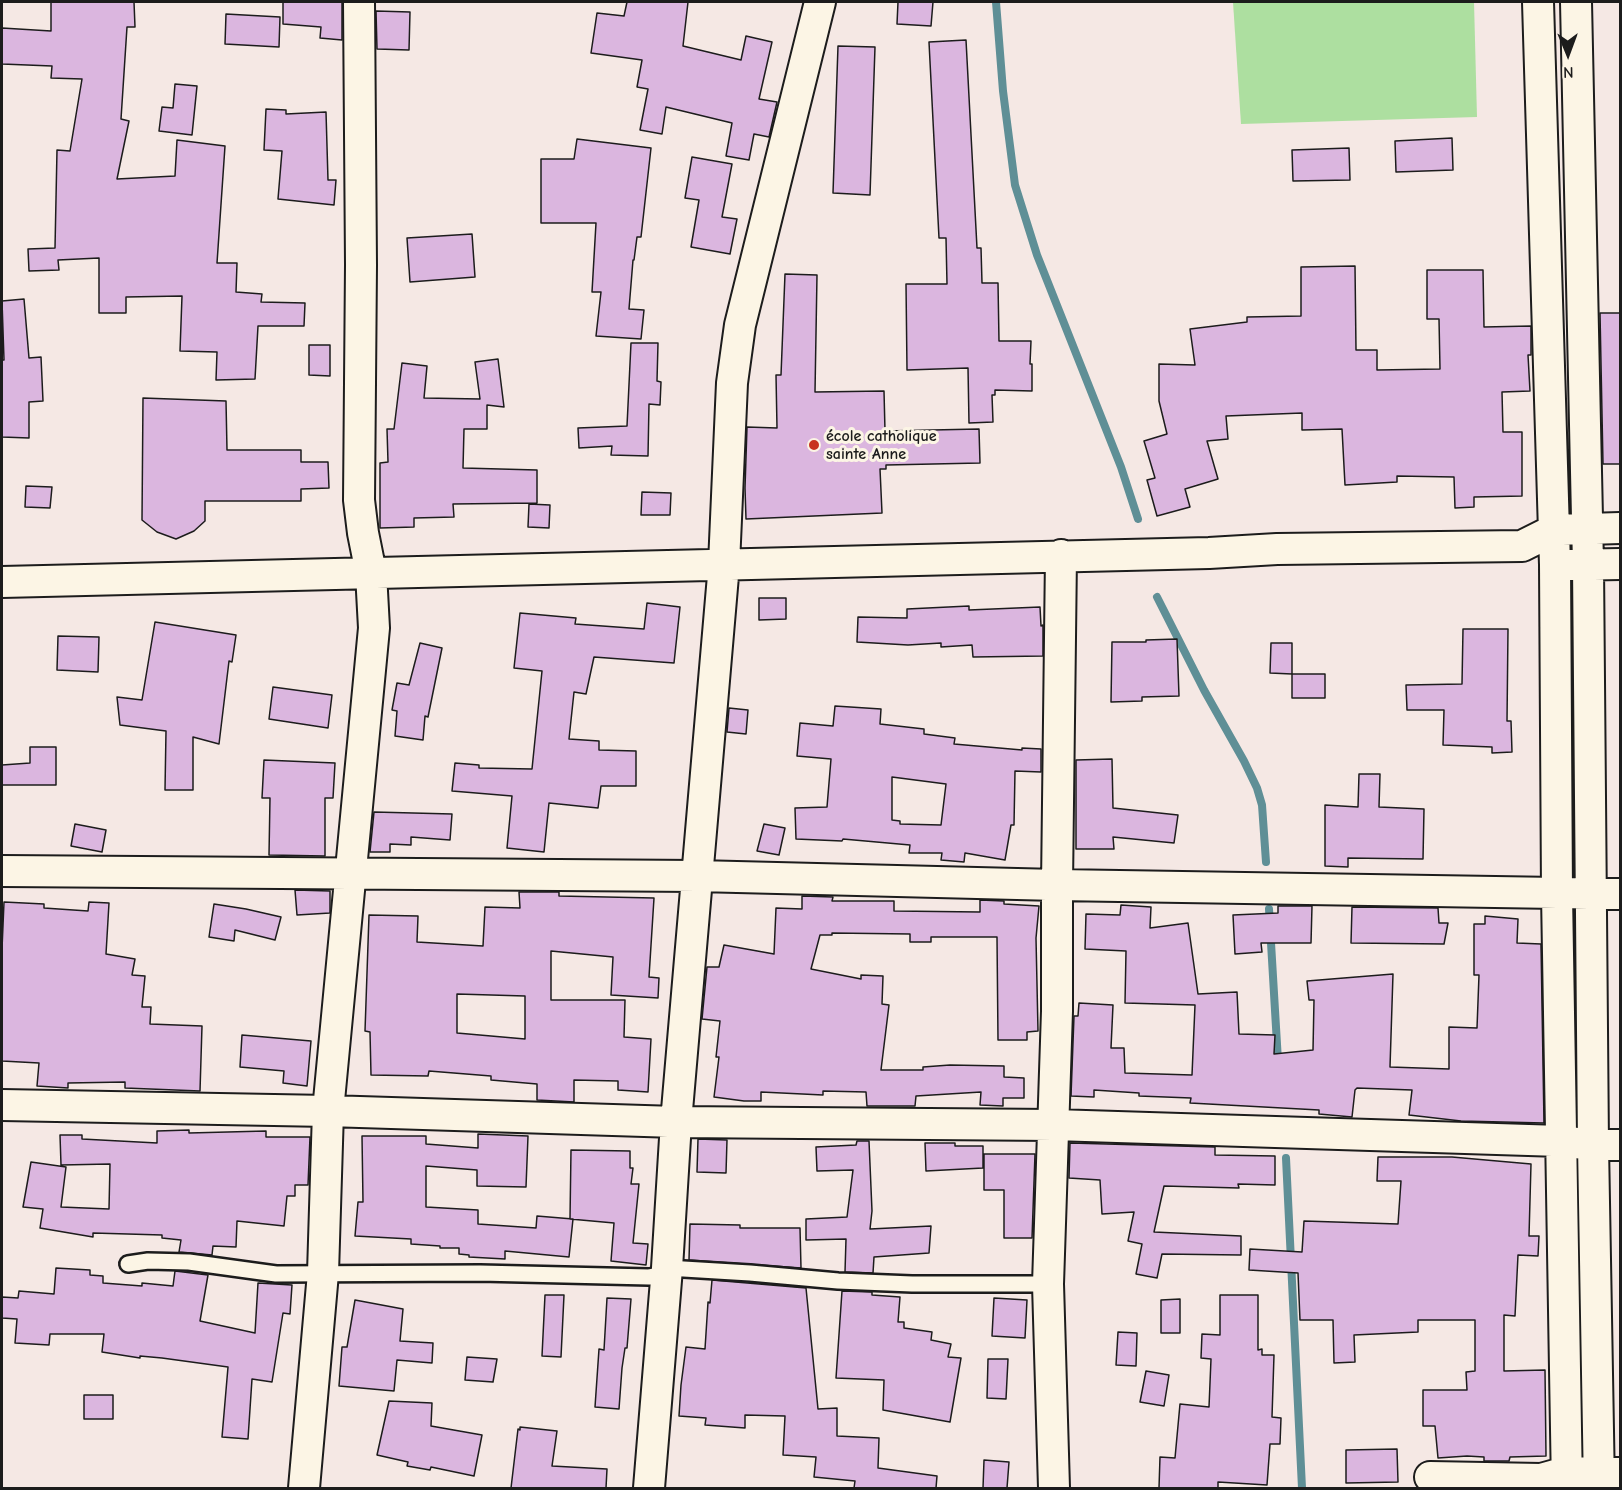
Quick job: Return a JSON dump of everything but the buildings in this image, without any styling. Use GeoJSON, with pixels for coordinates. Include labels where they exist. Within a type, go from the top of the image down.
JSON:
{"type":"FeatureCollection","features":[{"type":"Feature","properties":{"kind":"street"},"geometry":{"type":"LineString","coordinates":[[304,1488],[323,1273],[328,1111],[374,628],[371,573],[359,500],[361,253],[359,2]]}},
{"type":"Feature","properties":{"kind":"street"},"geometry":{"type":"LineString","coordinates":[[649,1488],[676,1122],[724,564],[732,383],[740,325],[820,2]]}},
{"type":"Feature","properties":{"kind":"street"},"geometry":{"type":"LineString","coordinates":[[1538,2],[1555,565],[1560,1141],[1567,1480]]}},
{"type":"Feature","properties":{"kind":"street"},"geometry":{"type":"LineString","coordinates":[[1430,1478],[1567,1480],[1606,1478],[1607,1145],[1591,893],[1588,529],[1576,2]]}},
{"type":"Feature","properties":{"kind":"street"},"geometry":{"type":"LineString","coordinates":[[2,582],[1209,553],[1278,549],[1522,546],[1554,530],[1620,528]]}},
{"type":"Feature","properties":{"kind":"street"},"geometry":{"type":"LineString","coordinates":[[1522,546],[1555,565],[1620,564]]}},
{"type":"Feature","properties":{"kind":"street"},"geometry":{"type":"LineString","coordinates":[[1054,1488],[1048,1284],[1057,1011],[1061,555]]}},
{"type":"Feature","properties":{"kind":"street"},"geometry":{"type":"LineString","coordinates":[[2,871],[697,876],[1057,885],[1620,894]]}},
{"type":"Feature","properties":{"kind":"street"},"geometry":{"type":"LineString","coordinates":[[2,1105],[328,1111],[676,1122],[1054,1125],[1560,1141],[1607,1145]]}},
{"type":"Feature","properties":{"kind":"lane"},"geometry":{"type":"LineString","coordinates":[[128,1264],[167,1261],[276,1274],[649,1277],[667,1268],[838,1281],[1048,1284]]}},
{"type":"Feature","properties":{"kind":"green space"},"geometry":{"type":"Polygon","coordinates":[[[1233,2],[1474,2],[1477,117],[1241,124],[1233,2]]]}},
{"type":"Feature","properties":{"kind":"waterway"},"geometry":{"type":"LineString","coordinates":[[996,2],[1003,91],[1015,185],[1037,255],[1121,467],[1138,519]]}},
{"type":"Feature","properties":{"kind":"waterway"},"geometry":{"type":"LineString","coordinates":[[1157,597],[1257,788],[1262,805],[1266,862]]}},
{"type":"Feature","properties":{"kind":"waterway"},"geometry":{"type":"LineString","coordinates":[[1269,909],[1278,1061]]}},
{"type":"Feature","properties":{"kind":"waterway"},"geometry":{"type":"LineString","coordinates":[[1286,1158],[1302,1488]]}},
{"type":"Feature","properties":{"kind":"place","name":"école catholique sainte Anne"},"geometry":{"type":"Point","coordinates":[814,445]}}]}
